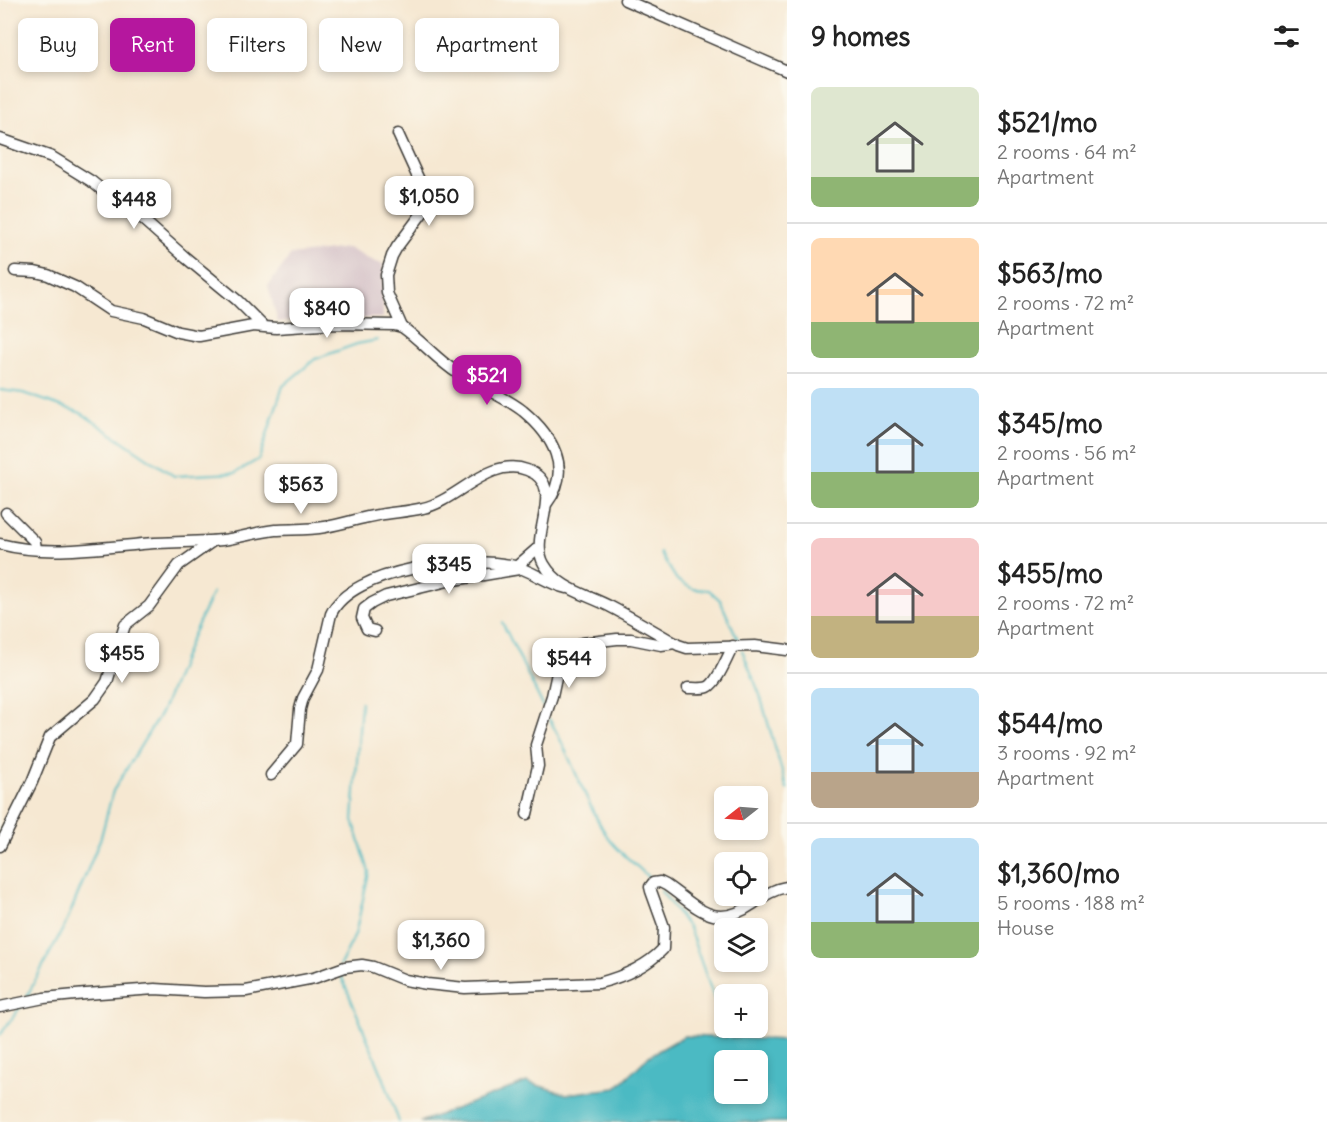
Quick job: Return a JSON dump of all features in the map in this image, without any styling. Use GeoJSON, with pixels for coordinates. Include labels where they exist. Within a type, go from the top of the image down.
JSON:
{"type":"FeatureCollection","features":[{"type":"Feature","properties":{"kind":"street"},"geometry":{"type":"LineString","coordinates":[[625,0],[787,70]]}},
{"type":"Feature","properties":{"kind":"street"},"geometry":{"type":"LineString","coordinates":[[398,134],[425,193],[423,212],[397,247],[386,275],[387,293],[402,327]]}},
{"type":"Feature","properties":{"kind":"street"},"geometry":{"type":"LineString","coordinates":[[0,139],[52,157],[132,210],[237,300],[262,325]]}},
{"type":"Feature","properties":{"kind":"street"},"geometry":{"type":"LineString","coordinates":[[15,271],[48,275],[75,287],[111,311],[144,318],[187,335],[207,336],[262,325],[276,328],[336,324],[402,327],[458,374],[523,411],[547,436],[555,448],[559,475],[556,491],[547,503]]}},
{"type":"Feature","properties":{"kind":"street"},"geometry":{"type":"LineString","coordinates":[[0,543],[12,547],[36,549],[84,549],[213,540],[274,531],[324,528],[379,514],[423,508],[443,501],[486,474],[503,469],[524,469],[537,476],[545,489],[547,503],[538,547],[544,565],[568,588]]}},
{"type":"Feature","properties":{"kind":"street"},"geometry":{"type":"LineString","coordinates":[[6,513],[35,542],[36,549]]}},
{"type":"Feature","properties":{"kind":"street"},"geometry":{"type":"LineString","coordinates":[[0,846],[32,782],[50,737],[85,709],[107,682],[125,625],[148,606],[179,565],[213,540]]}},
{"type":"Feature","properties":{"kind":"street"},"geometry":{"type":"LineString","coordinates":[[375,631],[364,627],[362,618],[364,609],[376,600],[448,581],[518,568],[538,547]]}},
{"type":"Feature","properties":{"kind":"street"},"geometry":{"type":"LineString","coordinates":[[271,775],[297,744],[303,698],[318,670],[327,624],[334,606],[339,600],[360,587],[415,568],[462,562],[497,563],[518,568],[604,603],[687,648],[755,646],[787,650]]}},
{"type":"Feature","properties":{"kind":"street"},"geometry":{"type":"LineString","coordinates":[[527,814],[538,766],[536,745],[552,696],[560,659],[564,654],[582,643],[593,641],[631,639],[662,645],[675,643]]}},
{"type":"Feature","properties":{"kind":"street"},"geometry":{"type":"LineString","coordinates":[[688,688],[704,688],[711,685],[733,646]]}},
{"type":"Feature","properties":{"kind":"street"},"geometry":{"type":"LineString","coordinates":[[2,1004],[155,989],[204,992],[246,991],[314,978],[345,967],[362,965],[405,980],[465,988],[599,983],[634,969],[654,958],[663,949],[664,927],[650,887],[654,882],[666,885],[699,910],[715,917],[724,917],[745,910],[774,890],[787,887]]}},
{"type":"Feature","properties":{"kind":"shaded area"},"geometry":{"type":"Polygon","coordinates":[[[348,248],[372,261],[383,264],[383,318],[278,322],[268,286],[291,255],[348,248]]]}},
{"type":"Feature","properties":{"kind":"water"},"geometry":{"type":"Polygon","coordinates":[[[684,1036],[787,1040],[787,1122],[420,1122],[527,1082],[566,1094],[616,1088],[649,1056],[684,1036]]]}},
{"type":"Feature","properties":{"kind":"waterway"},"geometry":{"type":"LineString","coordinates":[[0,390],[23,393],[81,413],[174,476],[235,473],[259,459],[283,386],[315,359],[357,344],[378,340]]}},
{"type":"Feature","properties":{"kind":"waterway"},"geometry":{"type":"LineString","coordinates":[[660,553],[677,580],[693,589],[709,590],[720,600],[739,642]]}},
{"type":"Feature","properties":{"kind":"waterway"},"geometry":{"type":"LineString","coordinates":[[27,996],[67,921],[101,837],[113,791],[162,711],[213,592]]}},
{"type":"Feature","properties":{"kind":"waterway"},"geometry":{"type":"LineString","coordinates":[[502,622],[544,708]]}},
{"type":"Feature","properties":{"kind":"waterway"},"geometry":{"type":"LineString","coordinates":[[742,650],[760,695],[787,789]]}},
{"type":"Feature","properties":{"kind":"waterway"},"geometry":{"type":"LineString","coordinates":[[340,965],[355,935],[369,872],[353,820],[361,702]]}},
{"type":"Feature","properties":{"kind":"waterway"},"geometry":{"type":"LineString","coordinates":[[549,719],[607,836],[650,879]]}},
{"type":"Feature","properties":{"kind":"waterway"},"geometry":{"type":"LineString","coordinates":[[661,891],[689,928],[714,998]]}},
{"type":"Feature","properties":{"kind":"waterway"},"geometry":{"type":"LineString","coordinates":[[340,973],[384,1079],[399,1122]]}},
{"type":"Feature","properties":{"kind":"waterway"},"geometry":{"type":"LineString","coordinates":[[0,1035],[21,1006]]}}]}
